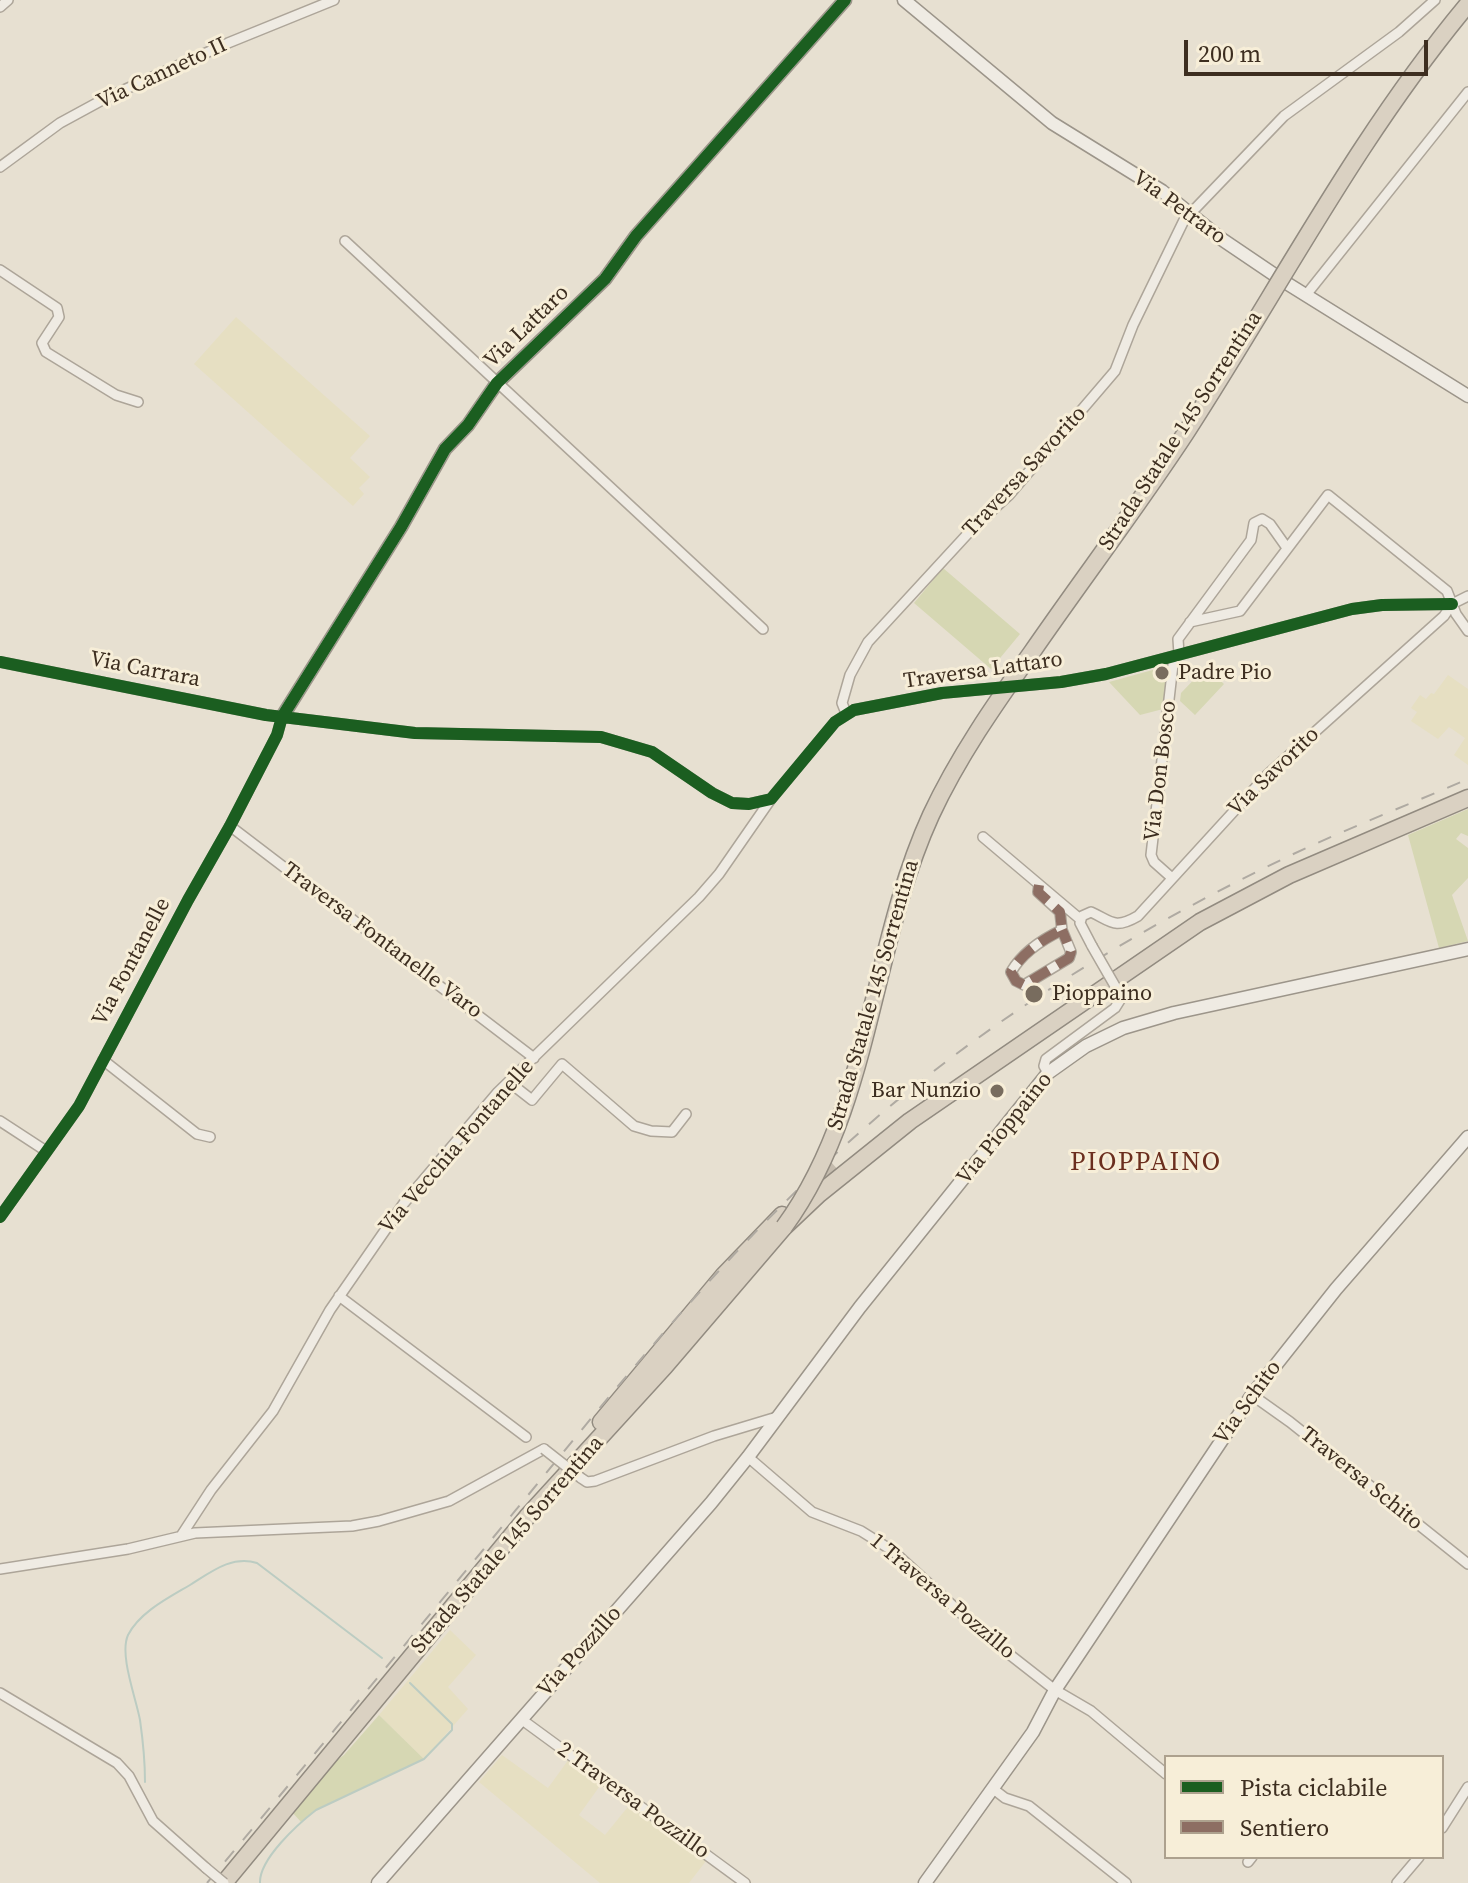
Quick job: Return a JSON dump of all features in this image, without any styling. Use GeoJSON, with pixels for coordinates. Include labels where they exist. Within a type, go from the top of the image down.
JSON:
{"type":"FeatureCollection","features":[{"type":"Feature","properties":{"kind":"highway","name":"Strada Statale 145 Sorrentina"},"geometry":{"type":"LineString","coordinates":[[224,1883],[550,1491],[613,1424],[810,1188],[836,1132],[854,1075],[902,889],[914,855],[952,773],[1005,689],[1186,432],[1367,138],[1468,4]]}},
{"type":"Feature","properties":{"kind":"highway"},"geometry":{"type":"LineString","coordinates":[[550,1491],[578,1451],[739,1258],[879,1145],[1167,944],[1237,901],[1289,875],[1468,798]]}},
{"type":"Feature","properties":{"kind":"highway"},"geometry":{"type":"LineString","coordinates":[[838,1166],[962,1074],[1042,1030]]}},
{"type":"Feature","properties":{"kind":"street"},"geometry":{"type":"LineString","coordinates":[[0,7],[8,0]]}},
{"type":"Feature","properties":{"kind":"street","name":"Via Canneto II"},"geometry":{"type":"LineString","coordinates":[[0,167],[60,123],[106,98],[334,0]]}},
{"type":"Feature","properties":{"kind":"street","name":"Via Lattaro"},"geometry":{"type":"LineString","coordinates":[[282,717],[401,527],[445,449],[468,425],[497,383],[605,279],[636,236],[845,0]]}},
{"type":"Feature","properties":{"kind":"street","name":"Via Petraro"},"geometry":{"type":"LineString","coordinates":[[904,0],[1052,123],[1162,191],[1220,238],[1306,295],[1468,396]]}},
{"type":"Feature","properties":{"kind":"street","name":"Traversa Savorito"},"geometry":{"type":"LineString","coordinates":[[846,713],[842,703],[850,675],[868,642],[973,528],[1009,495],[1115,371],[1133,325],[1189,213],[1284,116],[1399,32],[1435,0]]}},
{"type":"Feature","properties":{"kind":"street"},"geometry":{"type":"LineString","coordinates":[[1306,295],[1468,92]]}},
{"type":"Feature","properties":{"kind":"street"},"geometry":{"type":"LineString","coordinates":[[345,241],[763,629]]}},
{"type":"Feature","properties":{"kind":"street"},"geometry":{"type":"LineString","coordinates":[[0,270],[57,308],[59,317],[42,343],[46,352],[116,395],[138,402]]}},
{"type":"Feature","properties":{"kind":"street"},"geometry":{"type":"LineString","coordinates":[[1190,622],[1240,611],[1328,495],[1443,587],[1468,631]]}},
{"type":"Feature","properties":{"kind":"street","name":"Via Don Bosco"},"geometry":{"type":"LineString","coordinates":[[1172,878],[1154,862],[1151,855],[1178,639],[1251,540],[1252,525],[1256,521],[1268,522],[1287,548]]}},
{"type":"Feature","properties":{"kind":"street","name":"Via Savorito"},"geometry":{"type":"LineString","coordinates":[[1080,919],[1091,912],[1112,924],[1126,922],[1144,911],[1267,775],[1444,616],[1452,604],[1468,596]]}},
{"type":"Feature","properties":{"kind":"street","name":"Traversa Lattaro"},"geometry":{"type":"LineString","coordinates":[[846,713],[942,693],[1073,680],[1352,609],[1382,605],[1452,604]]}},
{"type":"Feature","properties":{"kind":"street","name":"Via Carrara"},"geometry":{"type":"LineString","coordinates":[[0,662],[282,717]]}},
{"type":"Feature","properties":{"kind":"street"},"geometry":{"type":"LineString","coordinates":[[282,717],[415,733],[601,737],[652,752],[732,803],[749,804],[771,799],[846,713]]}},
{"type":"Feature","properties":{"kind":"street","name":"Via Fontanelle"},"geometry":{"type":"LineString","coordinates":[[0,1217],[79,1106],[230,826],[277,735],[282,717]]}},
{"type":"Feature","properties":{"kind":"street","name":"Via Vecchia Fontanelle"},"geometry":{"type":"LineString","coordinates":[[181,1536],[211,1490],[273,1411],[339,1296],[404,1203],[509,1082],[699,897],[719,874],[771,799]]}},
{"type":"Feature","properties":{"kind":"street","name":"Traversa Fontanelle Varo"},"geometry":{"type":"LineString","coordinates":[[230,826],[534,1058]]}},
{"type":"Feature","properties":{"kind":"street"},"geometry":{"type":"LineString","coordinates":[[983,837],[1080,919],[1119,993],[1119,1005],[1046,1059],[1044,1066],[1048,1073]]}},
{"type":"Feature","properties":{"kind":"street"},"geometry":{"type":"LineString","coordinates":[[1039,885],[1038,892],[1060,912],[1062,930],[1071,952],[1069,958],[1033,982],[1024,985],[1016,981],[1011,972],[1016,964],[1027,952],[1062,930]]}},
{"type":"Feature","properties":{"kind":"street","name":"Via Pioppaino"},"geometry":{"type":"LineString","coordinates":[[777,1417],[860,1307],[1048,1073],[1086,1046],[1123,1028],[1174,1013],[1468,949]]}},
{"type":"Feature","properties":{"kind":"street"},"geometry":{"type":"LineString","coordinates":[[103,1060],[197,1134],[210,1137]]}},
{"type":"Feature","properties":{"kind":"street"},"geometry":{"type":"LineString","coordinates":[[509,1082],[532,1100],[562,1064],[638,1128],[672,1132],[686,1114]]}},
{"type":"Feature","properties":{"kind":"street"},"geometry":{"type":"LineString","coordinates":[[0,1121],[46,1151]]}},
{"type":"Feature","properties":{"kind":"street","name":"Via Schito"},"geometry":{"type":"LineString","coordinates":[[925,1883],[1033,1732],[1055,1690],[1252,1395],[1345,1278],[1468,1137]]}},
{"type":"Feature","properties":{"kind":"street"},"geometry":{"type":"LineString","coordinates":[[339,1296],[526,1437]]}},
{"type":"Feature","properties":{"kind":"street","name":"Traversa Schito"},"geometry":{"type":"LineString","coordinates":[[1252,1395],[1468,1564]]}},
{"type":"Feature","properties":{"kind":"street"},"geometry":{"type":"LineString","coordinates":[[0,1569],[128,1549],[181,1536],[352,1526],[379,1521],[449,1501],[544,1449],[587,1482],[595,1481],[714,1436],[777,1417]]}},
{"type":"Feature","properties":{"kind":"street","name":"Via Pozzillo"},"geometry":{"type":"LineString","coordinates":[[378,1883],[646,1578],[748,1457],[777,1417]]}},
{"type":"Feature","properties":{"kind":"street","name":"1 Traversa Pozzillo"},"geometry":{"type":"LineString","coordinates":[[748,1457],[812,1512],[861,1531],[893,1551],[986,1636],[1055,1690]]}},
{"type":"Feature","properties":{"kind":"street"},"geometry":{"type":"LineString","coordinates":[[1055,1690],[1091,1711],[1164,1772]]}},
{"type":"Feature","properties":{"kind":"street"},"geometry":{"type":"LineString","coordinates":[[0,1693],[117,1763],[129,1776],[153,1821],[224,1883]]}},
{"type":"Feature","properties":{"kind":"street","name":"2 Traversa Pozzillo"},"geometry":{"type":"LineString","coordinates":[[521,1719],[745,1883]]}},
{"type":"Feature","properties":{"kind":"street"},"geometry":{"type":"LineString","coordinates":[[1444,1825],[1468,1787]]}},
{"type":"Feature","properties":{"kind":"street"},"geometry":{"type":"LineString","coordinates":[[992,1788],[1005,1798],[1029,1806],[1126,1883]]}},
{"type":"Feature","properties":{"kind":"street"},"geometry":{"type":"LineString","coordinates":[[1397,1883],[1417,1859]]}},
{"type":"Feature","properties":{"kind":"shaded area"},"geometry":{"type":"Polygon","coordinates":[[[236,317],[370,436],[350,458],[370,477],[359,488],[364,494],[353,506],[194,364],[236,317]]]}},
{"type":"Feature","properties":{"kind":"shaded area"},"geometry":{"type":"Polygon","coordinates":[[[1448,675],[1468,689],[1468,765],[1454,755],[1465,738],[1449,727],[1438,739],[1411,721],[1417,712],[1411,708],[1420,695],[1426,699],[1431,693],[1434,694],[1448,675]]]}},
{"type":"Feature","properties":{"kind":"shaded area"},"geometry":{"type":"Polygon","coordinates":[[[450,1630],[476,1655],[448,1687],[468,1709],[424,1759],[379,1715],[450,1630]]]}},
{"type":"Feature","properties":{"kind":"shaded area"},"geometry":{"type":"Polygon","coordinates":[[[502,1755],[548,1788],[569,1759],[602,1783],[579,1815],[605,1835],[631,1803],[706,1861],[689,1883],[600,1883],[479,1782],[502,1755]]]}},
{"type":"Feature","properties":{"kind":"green space"},"geometry":{"type":"Polygon","coordinates":[[[943,568],[1020,634],[991,669],[914,603],[943,568]]]}},
{"type":"Feature","properties":{"kind":"green space"},"geometry":{"type":"Polygon","coordinates":[[[1167,666],[1163,709],[1140,715],[1109,682],[1167,666]]]}},
{"type":"Feature","properties":{"kind":"green space"},"geometry":{"type":"Polygon","coordinates":[[[1206,667],[1224,684],[1195,715],[1180,701],[1181,693],[1206,667]]]}},
{"type":"Feature","properties":{"kind":"green space"},"geometry":{"type":"Polygon","coordinates":[[[1468,809],[1468,836],[1461,833],[1456,839],[1468,848],[1468,878],[1452,895],[1468,941],[1439,948],[1408,835],[1468,809]]]}},
{"type":"Feature","properties":{"kind":"green space"},"geometry":{"type":"Polygon","coordinates":[[[379,1715],[424,1759],[316,1810],[301,1822],[292,1812],[328,1767],[344,1755],[379,1715]]]}},
{"type":"Feature","properties":{"kind":"waterway"},"geometry":{"type":"LineString","coordinates":[[145,1782],[140,1720],[127,1665],[128,1635],[155,1606],[214,1570],[239,1561],[257,1563],[382,1658]]}},
{"type":"Feature","properties":{"kind":"waterway"},"geometry":{"type":"LineString","coordinates":[[260,1883],[261,1874],[273,1853],[316,1810],[424,1759],[452,1730],[452,1724],[410,1683]]}},
{"type":"Feature","properties":{"kind":"tunnel"},"geometry":{"type":"LineString","coordinates":[[806,1194],[838,1166]]}},
{"type":"Feature","properties":{"kind":"railway"},"geometry":{"type":"LineString","coordinates":[[207,1883],[669,1326],[766,1221],[872,1121],[972,1043],[1102,956],[1194,904],[1287,857],[1468,779]]}},
{"type":"Feature","properties":{"kind":"marked path"},"geometry":{"type":"LineString","coordinates":[[1039,885],[1038,892],[1060,912],[1062,930],[1040,942],[1021,959],[1011,972],[1016,981],[1024,985],[1069,958],[1071,952],[1062,930]]}},
{"type":"Feature","properties":{"kind":"cycle path"},"geometry":{"type":"LineString","coordinates":[[0,1217],[79,1106],[230,826],[277,735],[282,717],[401,527],[445,449],[468,425],[497,383],[605,279],[636,236],[845,0]]}},
{"type":"Feature","properties":{"kind":"cycle path"},"geometry":{"type":"LineString","coordinates":[[0,662],[266,715],[415,733],[601,737],[652,752],[712,793],[732,803],[749,804],[771,799],[835,722],[854,710],[942,693],[1061,682],[1106,674],[1352,609],[1382,605],[1452,604]]}},
{"type":"Feature","properties":{"kind":"place","name":"Padre Pio"},"geometry":{"type":"Point","coordinates":[1162,673]}},
{"type":"Feature","properties":{"kind":"place","name":"Pioppaino"},"geometry":{"type":"Point","coordinates":[1034,994]}},
{"type":"Feature","properties":{"kind":"place","name":"Bar Nunzio"},"geometry":{"type":"Point","coordinates":[997,1091]}},
{"type":"Feature","properties":{"kind":"district","name":"PIOPPAINO"},"geometry":{"type":"Point","coordinates":[1146,1163]}}]}
